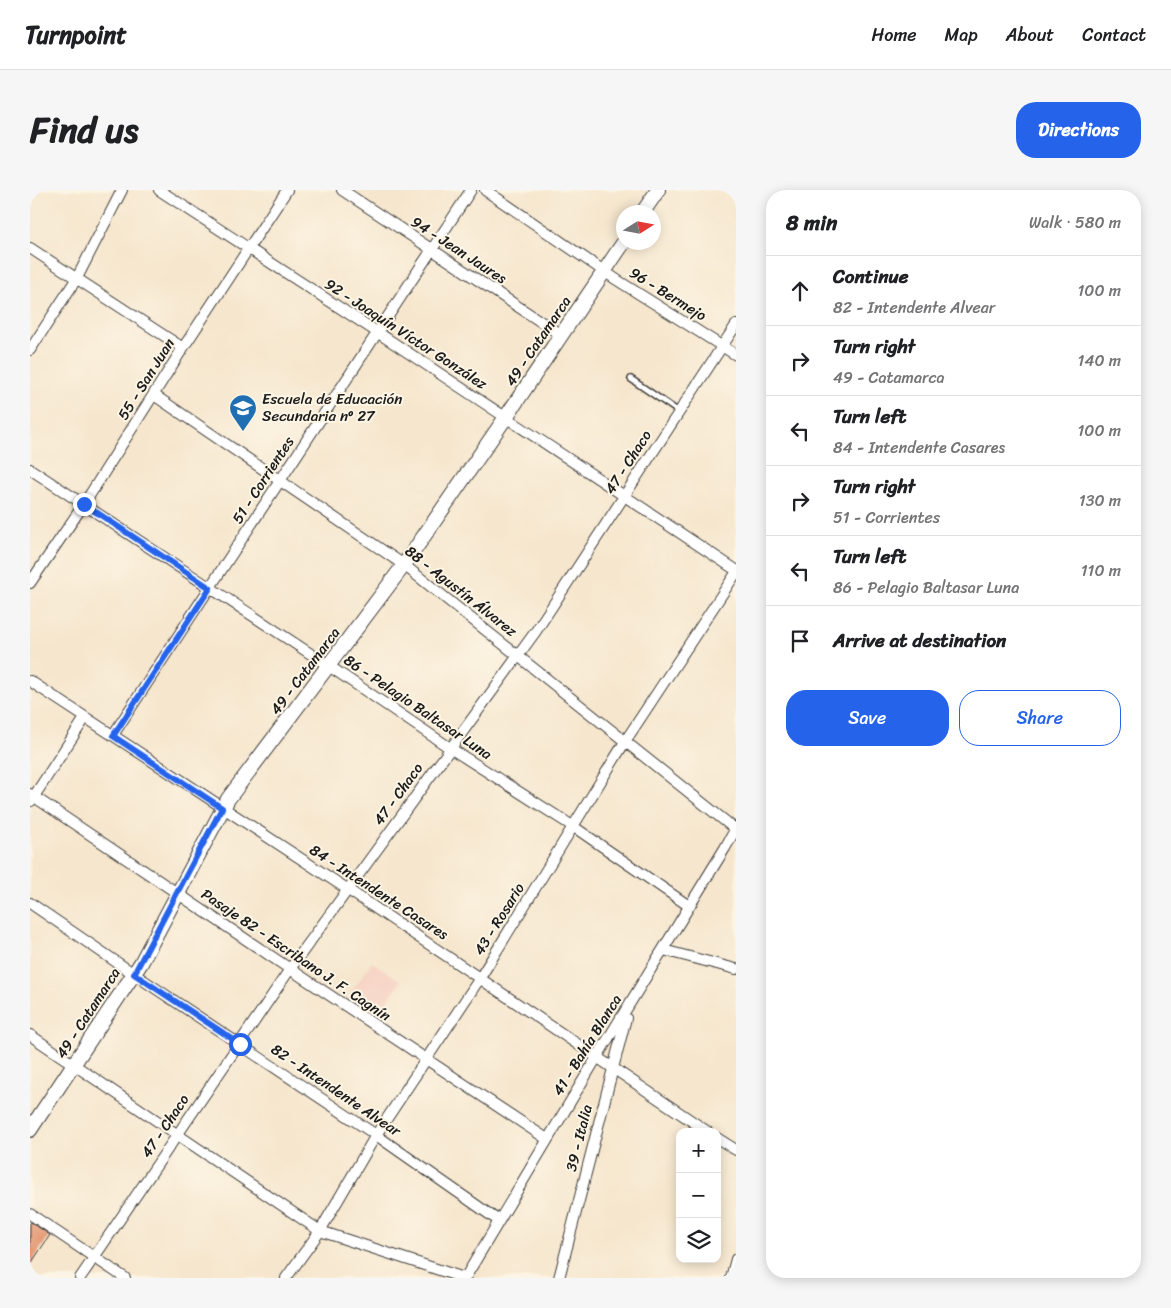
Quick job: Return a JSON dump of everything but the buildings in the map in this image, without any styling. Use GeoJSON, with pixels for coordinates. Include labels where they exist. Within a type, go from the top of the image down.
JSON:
{"type":"FeatureCollection","features":[{"type":"Feature","properties":{"kind":"street"},"geometry":{"type":"LineString","coordinates":[[30,350],[77,278],[122,190]]}},
{"type":"Feature","properties":{"kind":"street","name":"92 - Joaquín Víctor González"},"geometry":{"type":"LineString","coordinates":[[159,190],[506,417],[736,572]]}},
{"type":"Feature","properties":{"kind":"street","name":"55 - San Juan"},"geometry":{"type":"LineString","coordinates":[[30,583],[84,504],[183,348],[287,190]]}},
{"type":"Feature","properties":{"kind":"street","name":"94 - Jean Jaures"},"geometry":{"type":"LineString","coordinates":[[342,190],[560,335]]}},
{"type":"Feature","properties":{"kind":"street","name":"51 - Corrientes"},"geometry":{"type":"LineString","coordinates":[[113,736],[471,190]]}},
{"type":"Feature","properties":{"kind":"street","name":"96 - Bermejo"},"geometry":{"type":"LineString","coordinates":[[485,190],[604,271],[736,355]]}},
{"type":"Feature","properties":{"kind":"street"},"geometry":{"type":"LineString","coordinates":[[648,205],[658,190]]}},
{"type":"Feature","properties":{"kind":"street"},"geometry":{"type":"LineString","coordinates":[[30,248],[183,348]]}},
{"type":"Feature","properties":{"kind":"street","name":"49 - Catamarca"},"geometry":{"type":"LineString","coordinates":[[30,1130],[134,974],[222,808],[404,565],[618,250]]}},
{"type":"Feature","properties":{"kind":"street","name":"47 - Chaco"},"geometry":{"type":"LineString","coordinates":[[80,1278],[290,969],[536,631],[736,325]]}},
{"type":"Feature","properties":{"kind":"street","name":"88 - Agustín Álvarez"},"geometry":{"type":"LineString","coordinates":[[154,395],[404,565],[736,828]]}},
{"type":"Feature","properties":{"kind":"street","name":"86 - Pelagio Baltasar Luna"},"geometry":{"type":"LineString","coordinates":[[30,469],[450,748],[574,827],[689,906]]}},
{"type":"Feature","properties":{"kind":"street","name":"43 - Rosario"},"geometry":{"type":"LineString","coordinates":[[286,1278],[320,1230],[376,1135],[480,978],[626,740],[736,572]]}},
{"type":"Feature","properties":{"kind":"street","name":"84 - Intendente Casares"},"geometry":{"type":"LineString","coordinates":[[30,681],[347,889],[702,1128]]}},
{"type":"Feature","properties":{"kind":"street"},"geometry":{"type":"LineString","coordinates":[[31,797],[85,718]]}},
{"type":"Feature","properties":{"kind":"street","name":"Pasaje 82 - Escribano J. F. Cagnín"},"geometry":{"type":"LineString","coordinates":[[31,797],[547,1139]]}},
{"type":"Feature","properties":{"kind":"street","name":"41 - Bahía Blanca"},"geometry":{"type":"LineString","coordinates":[[465,1278],[689,906],[733,842],[736,828]]}},
{"type":"Feature","properties":{"kind":"street","name":"82 - Intendente Alvear"},"geometry":{"type":"LineString","coordinates":[[30,903],[376,1135],[499,1221]]}},
{"type":"Feature","properties":{"kind":"street"},"geometry":{"type":"LineString","coordinates":[[663,950],[736,969]]}},
{"type":"Feature","properties":{"kind":"street","name":"39 - Italia"},"geometry":{"type":"LineString","coordinates":[[559,1278],[629,1006]]}},
{"type":"Feature","properties":{"kind":"street"},"geometry":{"type":"LineString","coordinates":[[30,1035],[320,1230],[465,1278]]}},
{"type":"Feature","properties":{"kind":"street"},"geometry":{"type":"LineString","coordinates":[[721,1141],[736,1150]]}},
{"type":"Feature","properties":{"kind":"street"},"geometry":{"type":"LineString","coordinates":[[30,1214],[126,1278]]}},
{"type":"Feature","properties":{"kind":"street"},"geometry":{"type":"LineString","coordinates":[[731,1278],[736,1259]]}},
{"type":"Feature","properties":{"kind":"lane"},"geometry":{"type":"LineString","coordinates":[[631,379],[679,413]]}},
{"type":"Feature","properties":{"kind":"shaded area"},"geometry":{"type":"Polygon","coordinates":[[[372,962],[401,981],[379,1013],[350,994],[372,962]]]}},
{"type":"Feature","properties":{"kind":"place","name":"Escuela de Educación Secundaria nº 27"},"geometry":{"type":"Point","coordinates":[243,432]}},
{"type":"Feature","properties":{"kind":"route"},"geometry":{"type":"LineString","coordinates":[[84,504],[210,588],[113,736],[222,808],[134,974],[240,1044]]}}]}
